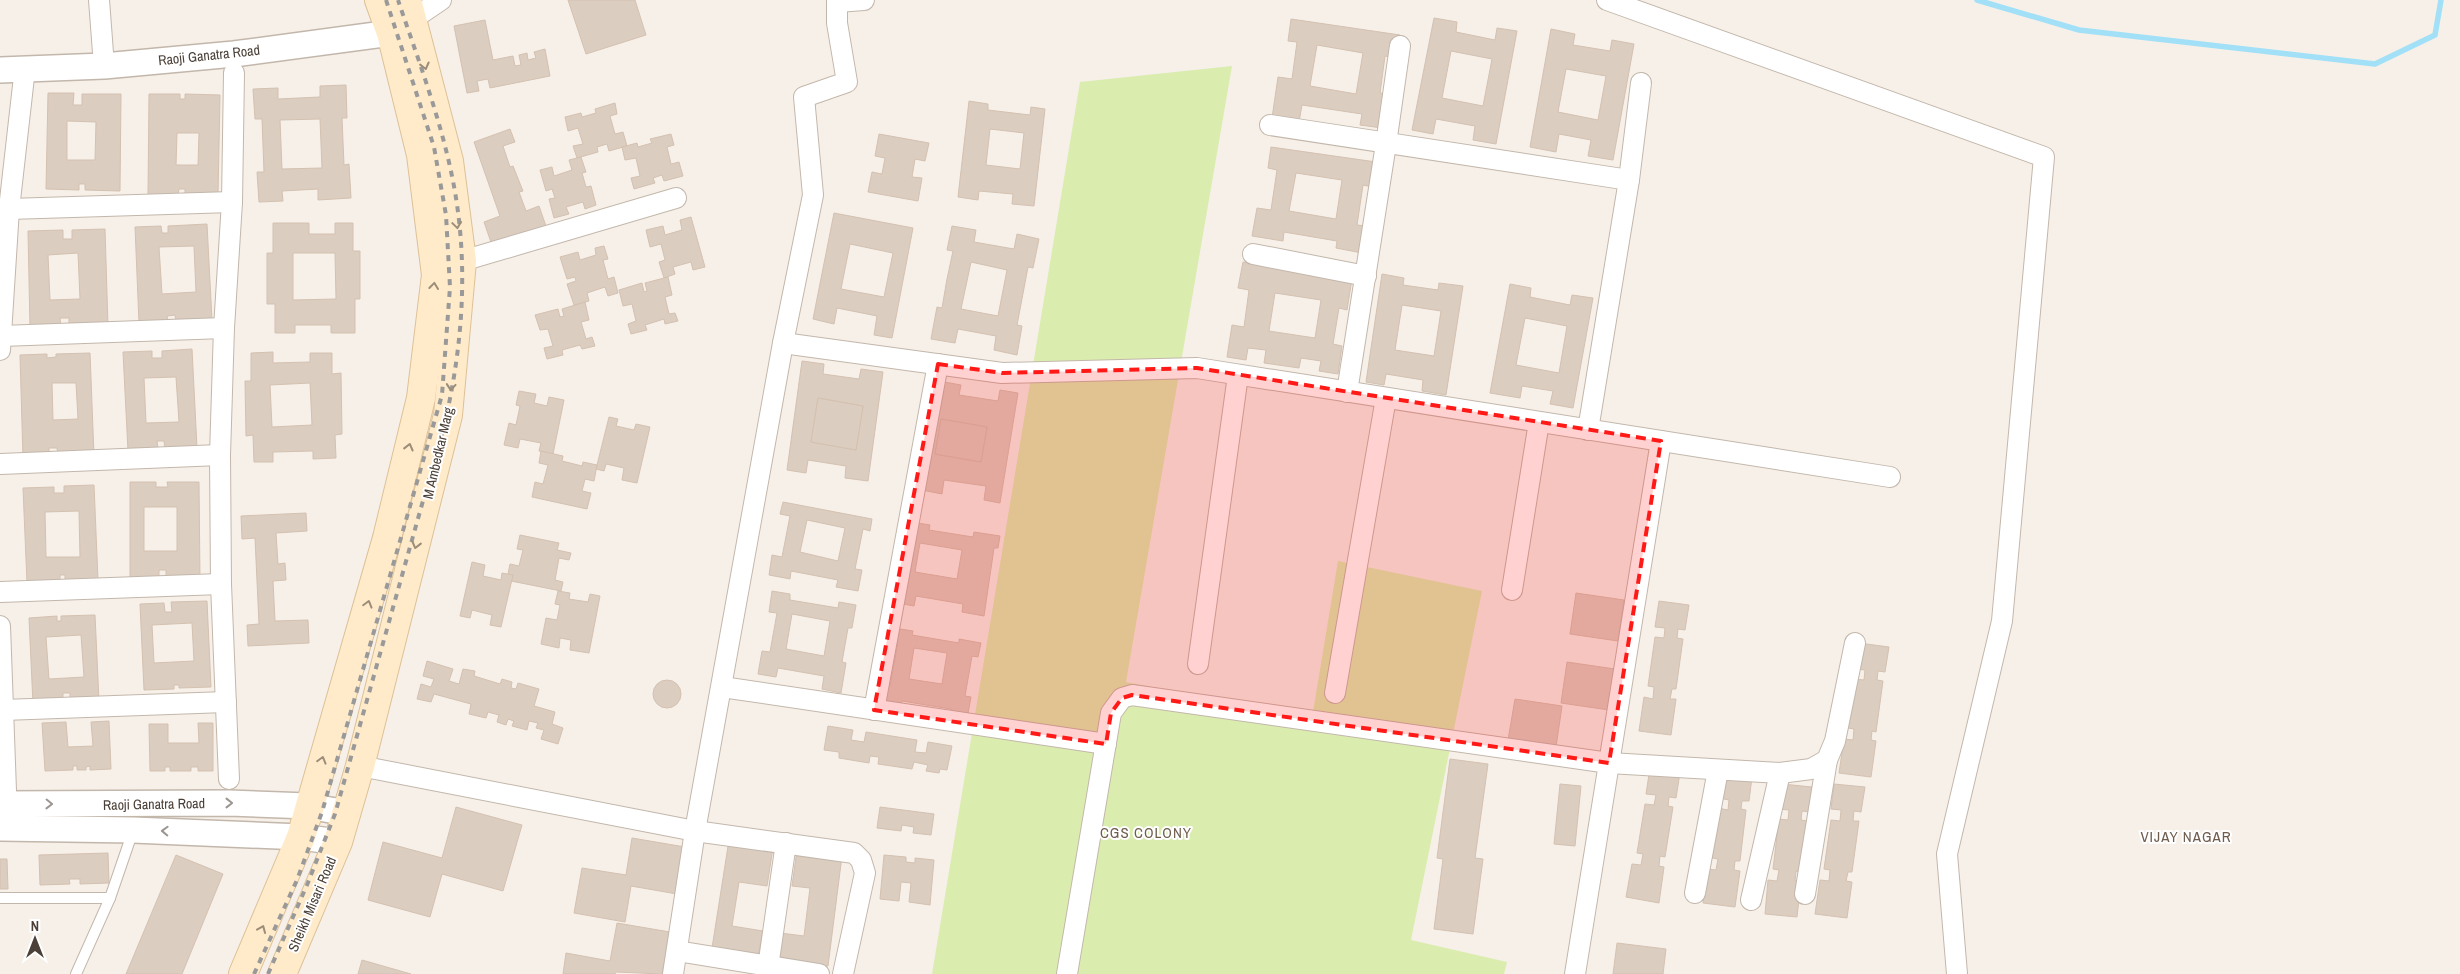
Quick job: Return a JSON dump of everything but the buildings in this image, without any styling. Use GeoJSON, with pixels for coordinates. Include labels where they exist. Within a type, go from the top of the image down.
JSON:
{"type":"FeatureCollection","features":[{"type":"Feature","properties":{"kind":"main road"},"geometry":{"type":"LineString","coordinates":[[243,974],[301,836],[396,500],[422,398],[436,275],[404,17],[379,0]]}},
{"type":"Feature","properties":{"kind":"main road","name":"M Ambedkar Marg"},"geometry":{"type":"LineString","coordinates":[[338,842],[360,766],[448,416],[462,260],[449,162],[404,17]]}},
{"type":"Feature","properties":{"kind":"main road"},"geometry":{"type":"LineString","coordinates":[[396,500],[425,508]]}},
{"type":"Feature","properties":{"kind":"main road","name":"Sheikh Misari Road"},"geometry":{"type":"LineString","coordinates":[[282,974],[338,842]]}},
{"type":"Feature","properties":{"kind":"street"},"geometry":{"type":"LineString","coordinates":[[100,0],[104,66]]}},
{"type":"Feature","properties":{"kind":"street"},"geometry":{"type":"LineString","coordinates":[[404,17],[441,0]]}},
{"type":"Feature","properties":{"kind":"street"},"geometry":{"type":"LineString","coordinates":[[673,974],[695,831],[783,343],[813,195],[804,97],[847,82],[838,23],[838,1],[864,0]]}},
{"type":"Feature","properties":{"kind":"street"},"geometry":{"type":"LineString","coordinates":[[1607,0],[2044,157],[2002,621],[1947,854],[1957,974]]}},
{"type":"Feature","properties":{"kind":"street","name":"Raoji Ganatra Road"},"geometry":{"type":"LineString","coordinates":[[0,70],[104,66],[234,54],[404,17]]}},
{"type":"Feature","properties":{"kind":"street"},"geometry":{"type":"LineString","coordinates":[[1347,392],[1400,46]]}},
{"type":"Feature","properties":{"kind":"street"},"geometry":{"type":"LineString","coordinates":[[25,68],[6,218],[0,345],[224,328]]}},
{"type":"Feature","properties":{"kind":"street"},"geometry":{"type":"LineString","coordinates":[[229,779],[221,584],[220,455],[224,328],[232,202],[234,73]]}},
{"type":"Feature","properties":{"kind":"street"},"geometry":{"type":"LineString","coordinates":[[1588,430],[1629,180],[1641,83]]}},
{"type":"Feature","properties":{"kind":"street"},"geometry":{"type":"LineString","coordinates":[[1270,125],[1629,180]]}},
{"type":"Feature","properties":{"kind":"street"},"geometry":{"type":"LineString","coordinates":[[462,260],[676,198]]}},
{"type":"Feature","properties":{"kind":"street"},"geometry":{"type":"LineString","coordinates":[[6,218],[232,202]]}},
{"type":"Feature","properties":{"kind":"street"},"geometry":{"type":"LineString","coordinates":[[1253,254],[1366,276]]}},
{"type":"Feature","properties":{"kind":"street"},"geometry":{"type":"LineString","coordinates":[[783,343],[1002,373],[1197,368],[1890,477]]}},
{"type":"Feature","properties":{"kind":"street"},"geometry":{"type":"LineString","coordinates":[[874,710],[938,364]]}},
{"type":"Feature","properties":{"kind":"street"},"geometry":{"type":"LineString","coordinates":[[1198,664],[1238,375]]}},
{"type":"Feature","properties":{"kind":"street"},"geometry":{"type":"LineString","coordinates":[[1336,693],[1386,398]]}},
{"type":"Feature","properties":{"kind":"street"},"geometry":{"type":"LineString","coordinates":[[1512,590],[1538,422]]}},
{"type":"Feature","properties":{"kind":"street"},"geometry":{"type":"LineString","coordinates":[[1575,974],[1661,441]]}},
{"type":"Feature","properties":{"kind":"street"},"geometry":{"type":"LineString","coordinates":[[0,464],[220,455]]}},
{"type":"Feature","properties":{"kind":"street"},"geometry":{"type":"LineString","coordinates":[[0,592],[221,584]]}},
{"type":"Feature","properties":{"kind":"street"},"geometry":{"type":"LineString","coordinates":[[0,626],[4,828]]}},
{"type":"Feature","properties":{"kind":"street"},"geometry":{"type":"LineString","coordinates":[[1805,894],[1827,760],[1835,741],[1855,643]]}},
{"type":"Feature","properties":{"kind":"street"},"geometry":{"type":"LineString","coordinates":[[722,688],[1106,744]]}},
{"type":"Feature","properties":{"kind":"street"},"geometry":{"type":"LineString","coordinates":[[1067,974],[1111,713],[1122,698],[1132,695],[1609,763],[1780,773],[1812,769],[1827,760]]}},
{"type":"Feature","properties":{"kind":"street"},"geometry":{"type":"LineString","coordinates":[[3,710],[226,702]]}},
{"type":"Feature","properties":{"kind":"street"},"geometry":{"type":"LineString","coordinates":[[360,766],[695,831],[854,853],[861,860],[865,874],[843,974]]}},
{"type":"Feature","properties":{"kind":"street"},"geometry":{"type":"LineString","coordinates":[[1695,893],[1718,770]]}},
{"type":"Feature","properties":{"kind":"street"},"geometry":{"type":"LineString","coordinates":[[1751,900],[1780,773]]}},
{"type":"Feature","properties":{"kind":"street","name":"Raoji Ganatra Road"},"geometry":{"type":"LineString","coordinates":[[4,804],[229,803],[308,806],[346,813]]}},
{"type":"Feature","properties":{"kind":"street","name":"Raoji Ganatra Road"},"geometry":{"type":"LineString","coordinates":[[4,828],[301,836]]}},
{"type":"Feature","properties":{"kind":"street","name":"Sheikh Misari Road"},"geometry":{"type":"LineString","coordinates":[[301,836],[338,842]]}},
{"type":"Feature","properties":{"kind":"street"},"geometry":{"type":"LineString","coordinates":[[767,970],[786,843]]}},
{"type":"Feature","properties":{"kind":"street"},"geometry":{"type":"LineString","coordinates":[[677,951],[767,970],[819,974]]}},
{"type":"Feature","properties":{"kind":"lane"},"geometry":{"type":"LineString","coordinates":[[76,974],[110,898],[133,830]]}},
{"type":"Feature","properties":{"kind":"lane"},"geometry":{"type":"LineString","coordinates":[[0,898],[110,898]]}},
{"type":"Feature","properties":{"kind":"highlighted area"},"geometry":{"type":"Polygon","coordinates":[[[938,364],[1002,373],[1197,368],[1661,441],[1609,763],[1132,695],[1122,698],[1111,713],[1106,744],[874,710],[938,364]]]}},
{"type":"Feature","properties":{"kind":"green space"},"geometry":{"type":"Polygon","coordinates":[[[1232,66],[1126,682],[1312,718],[1338,561],[1482,591],[1411,940],[1507,962],[1504,974],[932,974],[1080,82],[1232,66]]]}},
{"type":"Feature","properties":{"kind":"waterway"},"geometry":{"type":"LineString","coordinates":[[1977,0],[2079,30],[2375,64],[2435,35],[2441,0]]}},
{"type":"Feature","properties":{"kind":"railway"},"geometry":{"type":"LineString","coordinates":[[254,974],[297,880],[322,812],[442,395],[450,287],[446,215],[434,147],[386,0]]}},
{"type":"Feature","properties":{"kind":"railway"},"geometry":{"type":"LineString","coordinates":[[268,974],[307,885],[335,814],[444,426],[456,366],[462,304],[461,243],[458,212],[442,135],[398,0]]}},
{"type":"Feature","properties":{"kind":"district","name":"CGS COLONY"},"geometry":{"type":"Point","coordinates":[1146,832]}},
{"type":"Feature","properties":{"kind":"district","name":"VIJAY NAGAR"},"geometry":{"type":"Point","coordinates":[2186,836]}}]}
